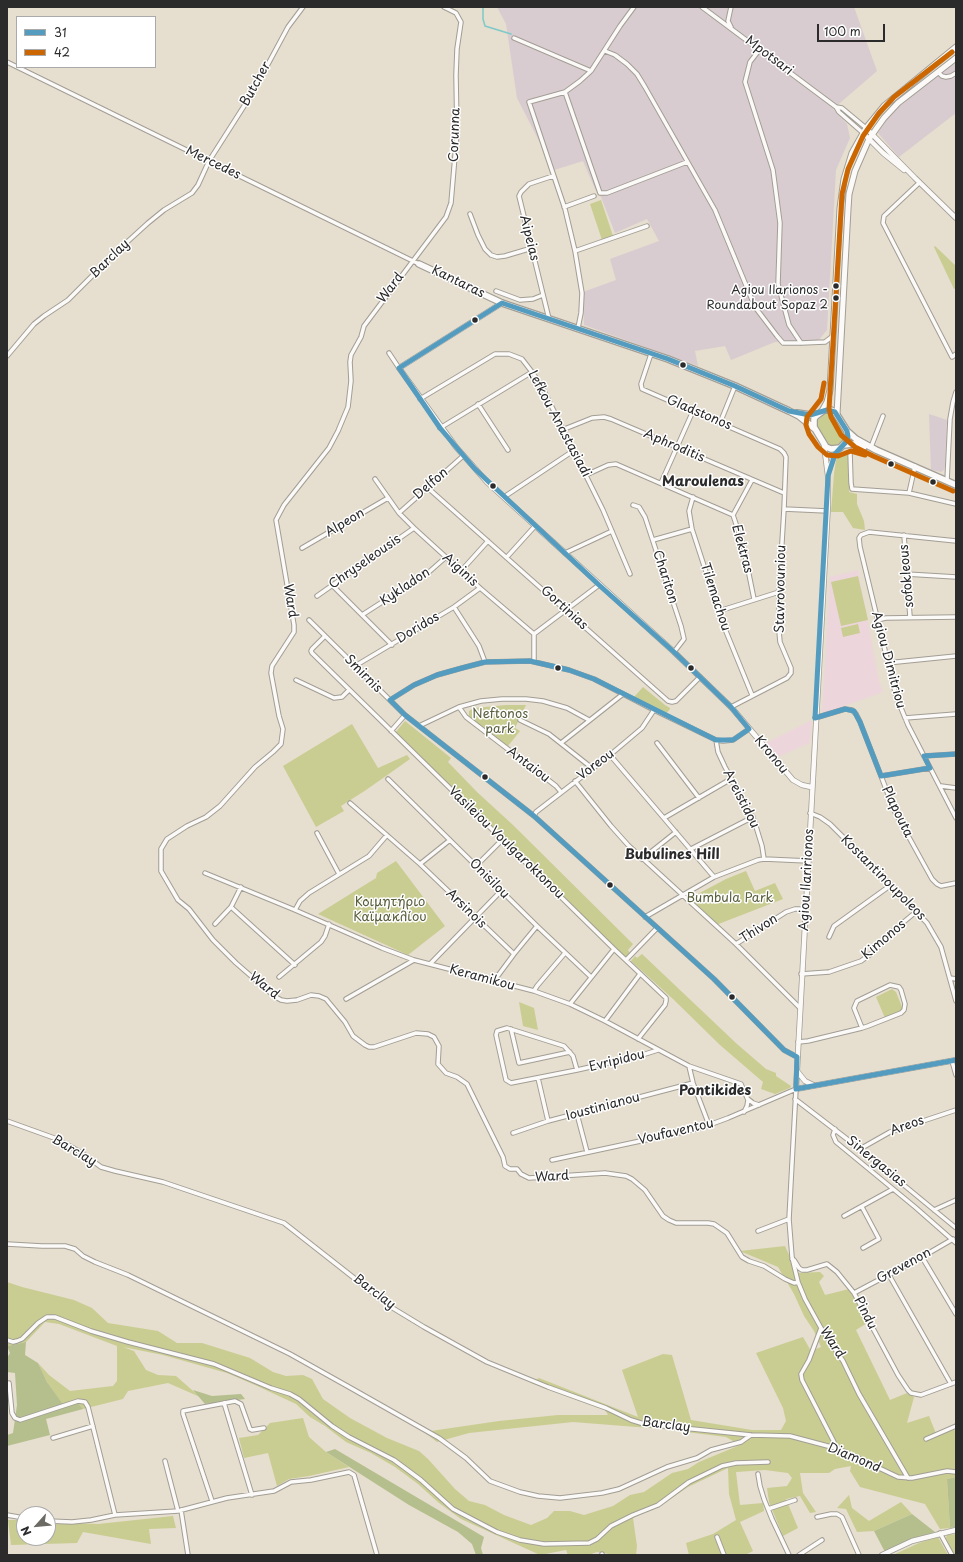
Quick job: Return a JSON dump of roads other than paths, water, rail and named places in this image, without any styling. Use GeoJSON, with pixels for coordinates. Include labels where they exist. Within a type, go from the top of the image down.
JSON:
{"type":"FeatureCollection","features":[{"type":"Feature","properties":{"kind":"main road"},"geometry":{"type":"LineString","coordinates":[[873,449],[854,444],[831,449],[824,445],[813,424],[814,419],[829,397],[842,193],[852,153],[864,131],[884,106],[956,47]]}},
{"type":"Feature","properties":{"kind":"main road"},"geometry":{"type":"LineString","coordinates":[[837,414],[850,194],[855,170],[869,139],[889,112],[909,94],[956,58]]}},
{"type":"Feature","properties":{"kind":"main road","name":"Kantaras"},"geometry":{"type":"LineString","coordinates":[[419,264],[502,303],[651,354],[735,386],[789,411],[803,419],[815,429]]}},
{"type":"Feature","properties":{"kind":"main road"},"geometry":{"type":"LineString","coordinates":[[820,412],[831,410],[837,414],[847,431],[855,439],[873,449],[956,485]]}},
{"type":"Feature","properties":{"kind":"main road","name":"Kantaras"},"geometry":{"type":"LineString","coordinates":[[789,411],[806,415],[820,412]]}},
{"type":"Feature","properties":{"kind":"main road"},"geometry":{"type":"LineString","coordinates":[[842,447],[848,437],[847,431]]}},
{"type":"Feature","properties":{"kind":"street","name":"Butcher"},"geometry":{"type":"LineString","coordinates":[[209,161],[253,92],[288,27],[303,7]]}},
{"type":"Feature","properties":{"kind":"street","name":"Corunna"},"geometry":{"type":"LineString","coordinates":[[413,261],[446,216],[451,203],[457,132],[456,76],[460,22],[456,13],[444,7]]}},
{"type":"Feature","properties":{"kind":"street"},"geometry":{"type":"LineString","coordinates":[[578,328],[581,313],[582,293],[575,251],[564,208],[529,102],[565,92],[591,71],[634,7]]}},
{"type":"Feature","properties":{"kind":"street","name":"Mpotsari"},"geometry":{"type":"LineString","coordinates":[[702,7],[836,107],[842,108],[882,153],[915,178]]}},
{"type":"Feature","properties":{"kind":"street"},"geometry":{"type":"LineString","coordinates":[[731,7],[728,21],[732,28]]}},
{"type":"Feature","properties":{"kind":"street"},"geometry":{"type":"LineString","coordinates":[[514,38],[591,71]]}},
{"type":"Feature","properties":{"kind":"street"},"geometry":{"type":"LineString","coordinates":[[760,49],[750,62],[745,82],[773,170],[780,223],[778,284],[789,325],[801,343]]}},
{"type":"Feature","properties":{"kind":"street"},"geometry":{"type":"LineString","coordinates":[[605,51],[616,55],[637,74],[715,210],[755,307],[777,336],[784,343],[801,343],[825,342],[834,335]]}},
{"type":"Feature","properties":{"kind":"street","name":"Mercedes"},"geometry":{"type":"LineString","coordinates":[[7,62],[16,66]]}},
{"type":"Feature","properties":{"kind":"street","name":"Mercedes"},"geometry":{"type":"LineString","coordinates":[[19,68],[419,264]]}},
{"type":"Feature","properties":{"kind":"street"},"geometry":{"type":"LineString","coordinates":[[938,72],[942,76],[946,77],[956,73]]}},
{"type":"Feature","properties":{"kind":"street"},"geometry":{"type":"LineString","coordinates":[[565,92],[600,193],[607,193],[687,162]]}},
{"type":"Feature","properties":{"kind":"street","name":"Mpotsari"},"geometry":{"type":"LineString","coordinates":[[864,131],[872,134],[919,183],[956,218]]}},
{"type":"Feature","properties":{"kind":"street","name":"Barclay"},"geometry":{"type":"LineString","coordinates":[[7,356],[34,324],[68,300],[114,254],[148,223],[164,210],[192,193],[198,185],[209,161]]}},
{"type":"Feature","properties":{"kind":"street","name":"Aipeias"},"geometry":{"type":"LineString","coordinates":[[549,319],[519,196],[529,184],[553,176]]}},
{"type":"Feature","properties":{"kind":"street"},"geometry":{"type":"LineString","coordinates":[[919,183],[884,216],[883,223],[952,357],[956,354]]}},
{"type":"Feature","properties":{"kind":"street"},"geometry":{"type":"LineString","coordinates":[[564,208],[594,196]]}},
{"type":"Feature","properties":{"kind":"street"},"geometry":{"type":"LineString","coordinates":[[470,214],[478,236],[485,249],[491,255],[497,257],[505,256],[532,248]]}},
{"type":"Feature","properties":{"kind":"street"},"geometry":{"type":"LineString","coordinates":[[575,251],[646,226]]}},
{"type":"Feature","properties":{"kind":"street","name":"Ward"},"geometry":{"type":"LineString","coordinates":[[413,261],[396,281],[364,326],[361,337],[351,355],[351,380],[348,407],[329,448],[284,505],[276,520],[294,625],[294,632],[272,666],[271,673],[279,716],[284,729],[281,744],[255,767],[220,806],[206,817],[187,826],[167,839],[160,850],[162,871],[178,900],[189,909],[217,944],[236,963],[274,996],[281,1000],[287,1001],[297,1000],[311,995],[326,999],[345,1022],[353,1036],[369,1047],[374,1047],[416,1033],[428,1034],[434,1038],[439,1046],[438,1064],[446,1073],[457,1077],[467,1084],[503,1157],[505,1166],[510,1169],[517,1169],[521,1174],[529,1178],[605,1173],[626,1176],[645,1190],[663,1216],[669,1220],[676,1223],[714,1224],[727,1233],[742,1257],[764,1266],[785,1280],[794,1283],[798,1282],[805,1299],[843,1361],[859,1394],[908,1478]]}},
{"type":"Feature","properties":{"kind":"street"},"geometry":{"type":"LineString","coordinates":[[496,291],[520,300],[533,299],[543,295]]}},
{"type":"Feature","properties":{"kind":"street"},"geometry":{"type":"LineString","coordinates":[[399,368],[502,303]]}},
{"type":"Feature","properties":{"kind":"street"},"geometry":{"type":"LineString","coordinates":[[825,342],[833,349]]}},
{"type":"Feature","properties":{"kind":"street","name":"Kronou"},"geometry":{"type":"LineString","coordinates":[[389,353],[440,428],[463,456],[535,526],[674,652],[731,707],[793,780],[802,785],[812,787]]}},
{"type":"Feature","properties":{"kind":"street","name":"Lefkou Anastasiadi"},"geometry":{"type":"LineString","coordinates":[[420,399],[495,354],[506,353],[516,356],[524,362],[541,385],[562,430],[586,475],[630,574]]}},
{"type":"Feature","properties":{"kind":"street","name":"Gladstonos"},"geometry":{"type":"LineString","coordinates":[[651,354],[640,384],[641,388],[780,450],[786,457]]}},
{"type":"Feature","properties":{"kind":"street"},"geometry":{"type":"LineString","coordinates":[[440,428],[532,372]]}},
{"type":"Feature","properties":{"kind":"street"},"geometry":{"type":"LineString","coordinates":[[720,423],[735,386]]}},
{"type":"Feature","properties":{"kind":"street"},"geometry":{"type":"LineString","coordinates":[[947,480],[950,419],[956,392]]}},
{"type":"Feature","properties":{"kind":"street"},"geometry":{"type":"LineString","coordinates":[[478,404],[508,450]]}},
{"type":"Feature","properties":{"kind":"street"},"geometry":{"type":"LineString","coordinates":[[661,482],[693,411]]}},
{"type":"Feature","properties":{"kind":"street"},"geometry":{"type":"LineString","coordinates":[[873,449],[883,416]]}},
{"type":"Feature","properties":{"kind":"street","name":"Aphroditis"},"geometry":{"type":"LineString","coordinates":[[562,430],[588,419],[604,417],[615,420],[784,493]]}},
{"type":"Feature","properties":{"kind":"street","name":"Agiou Ilaririonos"},"geometry":{"type":"LineString","coordinates":[[798,1282],[792,1259],[789,1219],[827,511],[828,476],[824,445]]}},
{"type":"Feature","properties":{"kind":"street","name":"Agiou Ilaririonos"},"geometry":{"type":"LineString","coordinates":[[828,476],[833,459],[842,447]]}},
{"type":"Feature","properties":{"kind":"street"},"geometry":{"type":"LineString","coordinates":[[504,496],[573,451]]}},
{"type":"Feature","properties":{"kind":"street"},"geometry":{"type":"LineString","coordinates":[[850,452],[852,488],[909,493],[956,504]]}},
{"type":"Feature","properties":{"kind":"street","name":"Delfon"},"geometry":{"type":"LineString","coordinates":[[399,512],[463,456]]}},
{"type":"Feature","properties":{"kind":"street","name":"Stavrovouniou"},"geometry":{"type":"LineString","coordinates":[[731,707],[787,678],[791,674],[791,668],[780,639],[779,592],[786,457]]}},
{"type":"Feature","properties":{"kind":"street","name":"Elektras"},"geometry":{"type":"LineString","coordinates":[[586,475],[608,465],[614,464],[661,482],[733,515],[743,545],[754,599]]}},
{"type":"Feature","properties":{"kind":"street"},"geometry":{"type":"LineString","coordinates":[[909,493],[915,466]]}},
{"type":"Feature","properties":{"kind":"street","name":"Aiginis"},"geometry":{"type":"LineString","coordinates":[[375,479],[399,512],[414,528],[480,588],[534,634]]}},
{"type":"Feature","properties":{"kind":"street"},"geometry":{"type":"LineString","coordinates":[[733,515],[752,480]]}},
{"type":"Feature","properties":{"kind":"street","name":"Gortinias"},"geometry":{"type":"LineString","coordinates":[[428,488],[668,701],[676,701],[700,677]]}},
{"type":"Feature","properties":{"kind":"street","name":"Tilemachou"},"geometry":{"type":"LineString","coordinates":[[693,497],[689,511],[692,529],[733,650],[752,695]]}},
{"type":"Feature","properties":{"kind":"street","name":"Alpeon"},"geometry":{"type":"LineString","coordinates":[[302,548],[388,498]]}},
{"type":"Feature","properties":{"kind":"street","name":"Chariton"},"geometry":{"type":"LineString","coordinates":[[633,505],[639,507],[645,517],[684,639],[674,652]]}},
{"type":"Feature","properties":{"kind":"street"},"geometry":{"type":"LineString","coordinates":[[784,509],[827,511]]}},
{"type":"Feature","properties":{"kind":"street"},"geometry":{"type":"LineString","coordinates":[[507,557],[535,526]]}},
{"type":"Feature","properties":{"kind":"street","name":"Chryseleousis"},"geometry":{"type":"LineString","coordinates":[[316,596],[414,528]]}},
{"type":"Feature","properties":{"kind":"street"},"geometry":{"type":"LineString","coordinates":[[653,540],[692,529]]}},
{"type":"Feature","properties":{"kind":"street"},"geometry":{"type":"LineString","coordinates":[[565,554],[612,531]]}},
{"type":"Feature","properties":{"kind":"street","name":"Agiou Dimitriou"},"geometry":{"type":"LineString","coordinates":[[904,535],[869,532],[861,535],[859,538],[860,547],[896,696],[905,718],[956,818]]}},
{"type":"Feature","properties":{"kind":"street"},"geometry":{"type":"LineString","coordinates":[[904,535],[956,542]]}},
{"type":"Feature","properties":{"kind":"street","name":"sofokleous"},"geometry":{"type":"LineString","coordinates":[[904,535],[910,617]]}},
{"type":"Feature","properties":{"kind":"street"},"geometry":{"type":"LineString","coordinates":[[461,571],[488,541]]}},
{"type":"Feature","properties":{"kind":"street","name":"Kykladon"},"geometry":{"type":"LineString","coordinates":[[362,615],[429,572],[446,557]]}},
{"type":"Feature","properties":{"kind":"street"},"geometry":{"type":"LineString","coordinates":[[906,574],[956,577]]}},
{"type":"Feature","properties":{"kind":"street"},"geometry":{"type":"LineString","coordinates":[[332,585],[392,645]]}},
{"type":"Feature","properties":{"kind":"street"},"geometry":{"type":"LineString","coordinates":[[534,662],[534,634],[599,585]]}},
{"type":"Feature","properties":{"kind":"street","name":"Doridos"},"geometry":{"type":"LineString","coordinates":[[355,666],[454,607],[480,588]]}},
{"type":"Feature","properties":{"kind":"street"},"geometry":{"type":"LineString","coordinates":[[719,611],[779,592]]}},
{"type":"Feature","properties":{"kind":"street"},"geometry":{"type":"LineString","coordinates":[[454,607],[479,646],[486,662]]}},
{"type":"Feature","properties":{"kind":"street"},"geometry":{"type":"LineString","coordinates":[[877,620],[910,617],[956,617]]}},
{"type":"Feature","properties":{"kind":"street","name":"Smirnis"},"geometry":{"type":"LineString","coordinates":[[309,620],[405,715],[534,816],[714,979],[784,1050],[797,1057]]}},
{"type":"Feature","properties":{"kind":"street","name":"Vasileiou Voulgaroktonou"},"geometry":{"type":"LineString","coordinates":[[325,636],[311,651],[502,840],[664,996],[666,1001],[638,1039]]}},
{"type":"Feature","properties":{"kind":"street"},"geometry":{"type":"LineString","coordinates":[[887,663],[956,656]]}},
{"type":"Feature","properties":{"kind":"street"},"geometry":{"type":"LineString","coordinates":[[390,700],[414,685],[437,676],[486,662],[534,662],[581,674],[716,740],[732,740],[749,729]]}},
{"type":"Feature","properties":{"kind":"street"},"geometry":{"type":"LineString","coordinates":[[296,680],[334,698],[342,697],[349,690]]}},
{"type":"Feature","properties":{"kind":"street"},"geometry":{"type":"LineString","coordinates":[[561,743],[623,694]]}},
{"type":"Feature","properties":{"kind":"street"},"geometry":{"type":"LineString","coordinates":[[419,726],[459,707],[495,699],[526,699],[542,701],[566,708],[589,720]]}},
{"type":"Feature","properties":{"kind":"street","name":"Antaiou"},"geometry":{"type":"LineString","coordinates":[[459,707],[466,717],[556,786],[561,792]]}},
{"type":"Feature","properties":{"kind":"street","name":"Plapouta"},"geometry":{"type":"LineString","coordinates":[[815,718],[844,709],[854,712],[860,722],[900,822],[934,881],[941,886],[956,884]]}},
{"type":"Feature","properties":{"kind":"street","name":"Voreou"},"geometry":{"type":"LineString","coordinates":[[534,816],[536,812],[610,755],[642,728],[654,710]]}},
{"type":"Feature","properties":{"kind":"street"},"geometry":{"type":"LineString","coordinates":[[905,718],[956,714]]}},
{"type":"Feature","properties":{"kind":"street"},"geometry":{"type":"LineString","coordinates":[[391,731],[405,715]]}},
{"type":"Feature","properties":{"kind":"street"},"geometry":{"type":"LineString","coordinates":[[520,720],[549,734],[592,768]]}},
{"type":"Feature","properties":{"kind":"street","name":"Areistidou"},"geometry":{"type":"LineString","coordinates":[[716,740],[720,756],[731,779],[753,817],[762,846],[764,859]]}},
{"type":"Feature","properties":{"kind":"street"},"geometry":{"type":"LineString","coordinates":[[657,743],[700,798]]}},
{"type":"Feature","properties":{"kind":"street"},"geometry":{"type":"LineString","coordinates":[[924,756],[956,754]]}},
{"type":"Feature","properties":{"kind":"street"},"geometry":{"type":"LineString","coordinates":[[610,755],[714,877]]}},
{"type":"Feature","properties":{"kind":"street"},"geometry":{"type":"LineString","coordinates":[[881,776],[930,768]]}},
{"type":"Feature","properties":{"kind":"street","name":"Onisilou"},"geometry":{"type":"LineString","coordinates":[[388,779],[591,978]]}},
{"type":"Feature","properties":{"kind":"street"},"geometry":{"type":"LineString","coordinates":[[664,818],[731,779]]}},
{"type":"Feature","properties":{"kind":"street"},"geometry":{"type":"LineString","coordinates":[[575,781],[611,826],[642,859],[736,944],[800,1008]]}},
{"type":"Feature","properties":{"kind":"street"},"geometry":{"type":"LineString","coordinates":[[941,786],[956,788]]}},
{"type":"Feature","properties":{"kind":"street","name":"Arsinois"},"geometry":{"type":"LineString","coordinates":[[350,803],[420,864],[514,954]]}},
{"type":"Feature","properties":{"kind":"street","name":"Kostantinoupoleos"},"geometry":{"type":"LineString","coordinates":[[810,813],[827,822],[918,911],[931,928],[939,942],[956,1001]]}},
{"type":"Feature","properties":{"kind":"street"},"geometry":{"type":"LineString","coordinates":[[691,849],[753,817]]}},
{"type":"Feature","properties":{"kind":"street"},"geometry":{"type":"LineString","coordinates":[[642,859],[676,832]]}},
{"type":"Feature","properties":{"kind":"street"},"geometry":{"type":"LineString","coordinates":[[317,833],[339,874]]}},
{"type":"Feature","properties":{"kind":"street"},"geometry":{"type":"LineString","coordinates":[[295,910],[306,895],[369,856],[387,836]]}},
{"type":"Feature","properties":{"kind":"street"},"geometry":{"type":"LineString","coordinates":[[420,864],[450,840]]}},
{"type":"Feature","properties":{"kind":"street"},"geometry":{"type":"LineString","coordinates":[[476,866],[502,840]]}},
{"type":"Feature","properties":{"kind":"street"},"geometry":{"type":"LineString","coordinates":[[645,917],[714,877],[764,859],[808,861]]}},
{"type":"Feature","properties":{"kind":"street","name":"Keramikou"},"geometry":{"type":"LineString","coordinates":[[205,873],[382,948],[414,960],[534,991],[570,1004],[604,1020],[689,1066],[741,1084],[747,1098],[753,1103],[759,1105]]}},
{"type":"Feature","properties":{"kind":"street"},"geometry":{"type":"LineString","coordinates":[[829,937],[834,926],[891,885]]}},
{"type":"Feature","properties":{"kind":"street"},"geometry":{"type":"LineString","coordinates":[[215,924],[231,907],[241,888]]}},
{"type":"Feature","properties":{"kind":"street"},"geometry":{"type":"LineString","coordinates":[[430,964],[501,891]]}},
{"type":"Feature","properties":{"kind":"street"},"geometry":{"type":"LineString","coordinates":[[231,907],[295,965]]}},
{"type":"Feature","properties":{"kind":"street","name":"Thivon"},"geometry":{"type":"LineString","coordinates":[[736,944],[786,912],[806,908]]}},
{"type":"Feature","properties":{"kind":"street","name":"Kimonos"},"geometry":{"type":"LineString","coordinates":[[801,974],[824,974],[861,961],[872,953],[898,927],[918,911]]}},
{"type":"Feature","properties":{"kind":"street"},"geometry":{"type":"LineString","coordinates":[[280,977],[324,940],[328,924]]}},
{"type":"Feature","properties":{"kind":"street"},"geometry":{"type":"LineString","coordinates":[[494,981],[537,926]]}},
{"type":"Feature","properties":{"kind":"street"},"geometry":{"type":"LineString","coordinates":[[626,960],[657,928]]}},
{"type":"Feature","properties":{"kind":"street"},"geometry":{"type":"LineString","coordinates":[[570,1004],[614,949]]}},
{"type":"Feature","properties":{"kind":"street"},"geometry":{"type":"LineString","coordinates":[[534,991],[565,953]]}},
{"type":"Feature","properties":{"kind":"street"},"geometry":{"type":"LineString","coordinates":[[346,999],[414,960]]}},
{"type":"Feature","properties":{"kind":"street"},"geometry":{"type":"LineString","coordinates":[[604,1020],[640,974]]}},
{"type":"Feature","properties":{"kind":"street"},"geometry":{"type":"LineString","coordinates":[[950,978],[956,980]]}},
{"type":"Feature","properties":{"kind":"street"},"geometry":{"type":"LineString","coordinates":[[798,1042],[862,1028],[903,1012],[906,1004],[900,988],[890,985],[857,1001],[854,1008],[862,1028]]}},
{"type":"Feature","properties":{"kind":"street","name":"Evripidou"},"geometry":{"type":"LineString","coordinates":[[577,1070],[570,1052],[561,1045],[507,1028],[500,1029],[496,1033],[507,1082],[511,1083],[577,1070],[639,1056],[658,1050]]}},
{"type":"Feature","properties":{"kind":"street","name":"Evripidou"},"geometry":{"type":"LineString","coordinates":[[511,1029],[520,1063],[570,1052]]}},
{"type":"Feature","properties":{"kind":"street"},"geometry":{"type":"LineString","coordinates":[[796,1089],[954,1061],[956,1075]]}},
{"type":"Feature","properties":{"kind":"street"},"geometry":{"type":"LineString","coordinates":[[689,1066],[693,1083],[709,1125]]}},
{"type":"Feature","properties":{"kind":"street"},"geometry":{"type":"LineString","coordinates":[[796,1069],[805,1081],[815,1086]]}},
{"type":"Feature","properties":{"kind":"street"},"geometry":{"type":"LineString","coordinates":[[538,1078],[548,1122]]}},
{"type":"Feature","properties":{"kind":"street","name":"Ioustinianou"},"geometry":{"type":"LineString","coordinates":[[513,1132],[693,1083]]}},
{"type":"Feature","properties":{"kind":"street","name":"Voufaventou"},"geometry":{"type":"LineString","coordinates":[[552,1160],[692,1130],[744,1112],[796,1089]]}},
{"type":"Feature","properties":{"kind":"street"},"geometry":{"type":"LineString","coordinates":[[744,1112],[748,1103],[747,1098]]}},
{"type":"Feature","properties":{"kind":"street","name":"Sinergasias"},"geometry":{"type":"LineString","coordinates":[[795,1099],[860,1149],[956,1228]]}},
{"type":"Feature","properties":{"kind":"street","name":"Areos"},"geometry":{"type":"LineString","coordinates":[[860,1149],[890,1132],[956,1110]]}},
{"type":"Feature","properties":{"kind":"street"},"geometry":{"type":"LineString","coordinates":[[577,1114],[587,1152]]}},
{"type":"Feature","properties":{"kind":"street","name":"Barclay"},"geometry":{"type":"LineString","coordinates":[[7,1121],[57,1139],[82,1153],[100,1167],[163,1182],[284,1223],[391,1307],[454,1344],[500,1368],[644,1424],[751,1435]]}},
{"type":"Feature","properties":{"kind":"street"},"geometry":{"type":"LineString","coordinates":[[835,1129],[833,1135],[836,1142],[893,1188],[956,1243]]}},
{"type":"Feature","properties":{"kind":"street"},"geometry":{"type":"LineString","coordinates":[[868,1168],[872,1159]]}},
{"type":"Feature","properties":{"kind":"street"},"geometry":{"type":"LineString","coordinates":[[844,1216],[893,1188]]}},
{"type":"Feature","properties":{"kind":"street"},"geometry":{"type":"LineString","coordinates":[[934,1210],[956,1200]]}},
{"type":"Feature","properties":{"kind":"street"},"geometry":{"type":"LineString","coordinates":[[862,1207],[879,1239],[863,1248]]}},
{"type":"Feature","properties":{"kind":"street"},"geometry":{"type":"LineString","coordinates":[[758,1231],[789,1219]]}},
{"type":"Feature","properties":{"kind":"street"},"geometry":{"type":"LineString","coordinates":[[940,1228],[947,1221]]}},
{"type":"Feature","properties":{"kind":"street","name":"Grevenon"},"geometry":{"type":"LineString","coordinates":[[854,1292],[889,1275],[953,1239]]}},
{"type":"Feature","properties":{"kind":"street"},"geometry":{"type":"LineString","coordinates":[[7,1244],[65,1246],[75,1249],[83,1256],[95,1262],[128,1275],[290,1354],[439,1438],[470,1462],[490,1481],[520,1492],[538,1496],[560,1498],[602,1493],[619,1489],[668,1467],[697,1458],[711,1450],[741,1442],[751,1435]]}},
{"type":"Feature","properties":{"kind":"street"},"geometry":{"type":"LineString","coordinates":[[922,1257],[956,1314]]}},
{"type":"Feature","properties":{"kind":"street","name":"Pindu"},"geometry":{"type":"LineString","coordinates":[[792,1259],[799,1268],[804,1271],[823,1265],[831,1266],[854,1292],[908,1390],[913,1394],[922,1395],[951,1384]]}},
{"type":"Feature","properties":{"kind":"street"},"geometry":{"type":"LineString","coordinates":[[889,1275],[951,1384],[956,1382]]}},
{"type":"Feature","properties":{"kind":"street"},"geometry":{"type":"LineString","coordinates":[[7,1340],[13,1342],[18,1341],[47,1317],[55,1317],[91,1331],[128,1342],[214,1364],[299,1399],[332,1426],[349,1437],[394,1460],[421,1480],[453,1509],[497,1532],[520,1540],[544,1544],[589,1543],[597,1539],[611,1526],[658,1505],[689,1482],[722,1466],[736,1463],[768,1462]]}},
{"type":"Feature","properties":{"kind":"street"},"geometry":{"type":"LineString","coordinates":[[822,1328],[810,1360],[801,1374],[802,1380],[834,1442],[832,1447]]}},
{"type":"Feature","properties":{"kind":"street"},"geometry":{"type":"LineString","coordinates":[[9,1383],[12,1413],[15,1418],[20,1420],[78,1401],[85,1402],[88,1407],[115,1515]]}},
{"type":"Feature","properties":{"kind":"street"},"geometry":{"type":"LineString","coordinates":[[212,1502],[183,1411],[186,1409],[235,1401],[239,1403],[250,1429],[264,1428]]}},
{"type":"Feature","properties":{"kind":"street"},"geometry":{"type":"LineString","coordinates":[[224,1403],[252,1495]]}},
{"type":"Feature","properties":{"kind":"street"},"geometry":{"type":"LineString","coordinates":[[53,1438],[93,1426]]}},
{"type":"Feature","properties":{"kind":"street"},"geometry":{"type":"LineString","coordinates":[[926,1439],[956,1426]]}},
{"type":"Feature","properties":{"kind":"street","name":"Diamond"},"geometry":{"type":"LineString","coordinates":[[751,1435],[790,1436],[832,1447],[894,1475],[908,1478],[917,1478],[947,1471],[956,1472]]}},
{"type":"Feature","properties":{"kind":"street"},"geometry":{"type":"LineString","coordinates":[[165,1461],[180,1510],[188,1555]]}},
{"type":"Feature","properties":{"kind":"street"},"geometry":{"type":"LineString","coordinates":[[56,1521],[72,1522],[115,1515],[180,1510],[227,1498],[274,1491],[291,1482],[352,1472],[377,1555]]}},
{"type":"Feature","properties":{"kind":"street"},"geometry":{"type":"LineString","coordinates":[[758,1474],[760,1486],[768,1509],[789,1555]]}},
{"type":"Feature","properties":{"kind":"street"},"geometry":{"type":"LineString","coordinates":[[768,1509],[795,1500]]}},
{"type":"Feature","properties":{"kind":"street"},"geometry":{"type":"LineString","coordinates":[[817,1517],[837,1514],[842,1517],[859,1555]]}},
{"type":"Feature","properties":{"kind":"street"},"geometry":{"type":"LineString","coordinates":[[882,1555],[912,1541],[956,1530]]}},
{"type":"Feature","properties":{"kind":"street"},"geometry":{"type":"LineString","coordinates":[[940,1533],[952,1555]]}},
{"type":"Feature","properties":{"kind":"street"},"geometry":{"type":"LineString","coordinates":[[717,1537],[724,1555]]}},
{"type":"Feature","properties":{"kind":"street"},"geometry":{"type":"LineString","coordinates":[[800,1555],[822,1540]]}},
{"type":"Feature","properties":{"kind":"waterway"},"geometry":{"type":"LineString","coordinates":[[483,7],[483,19],[485,26],[511,34]]}},
{"type":"Feature","properties":{"kind":"place","name":"Agiou Ilarionos - Roundabout Sopaz 2"},"geometry":{"type":"Point","coordinates":[836,298]}},
{"type":"Feature","properties":{"kind":"district","name":"Maroulenas"},"geometry":{"type":"Point","coordinates":[703,482]}},
{"type":"Feature","properties":{"kind":"district","name":"Bubulines Hill"},"geometry":{"type":"Point","coordinates":[672,855]}},
{"type":"Feature","properties":{"kind":"district","name":"Pontikides"},"geometry":{"type":"Point","coordinates":[715,1091]}},
{"type":"Feature","properties":{"kind":"park label","name":"Neftonos park"},"geometry":{"type":"Point","coordinates":[500,722]}},
{"type":"Feature","properties":{"kind":"park label","name":"Bumbula Park"},"geometry":{"type":"Point","coordinates":[730,898]}},
{"type":"Feature","properties":{"kind":"park label","name":"Κοιμητήριο Καϊμακλίου"},"geometry":{"type":"Point","coordinates":[390,910]}}]}
